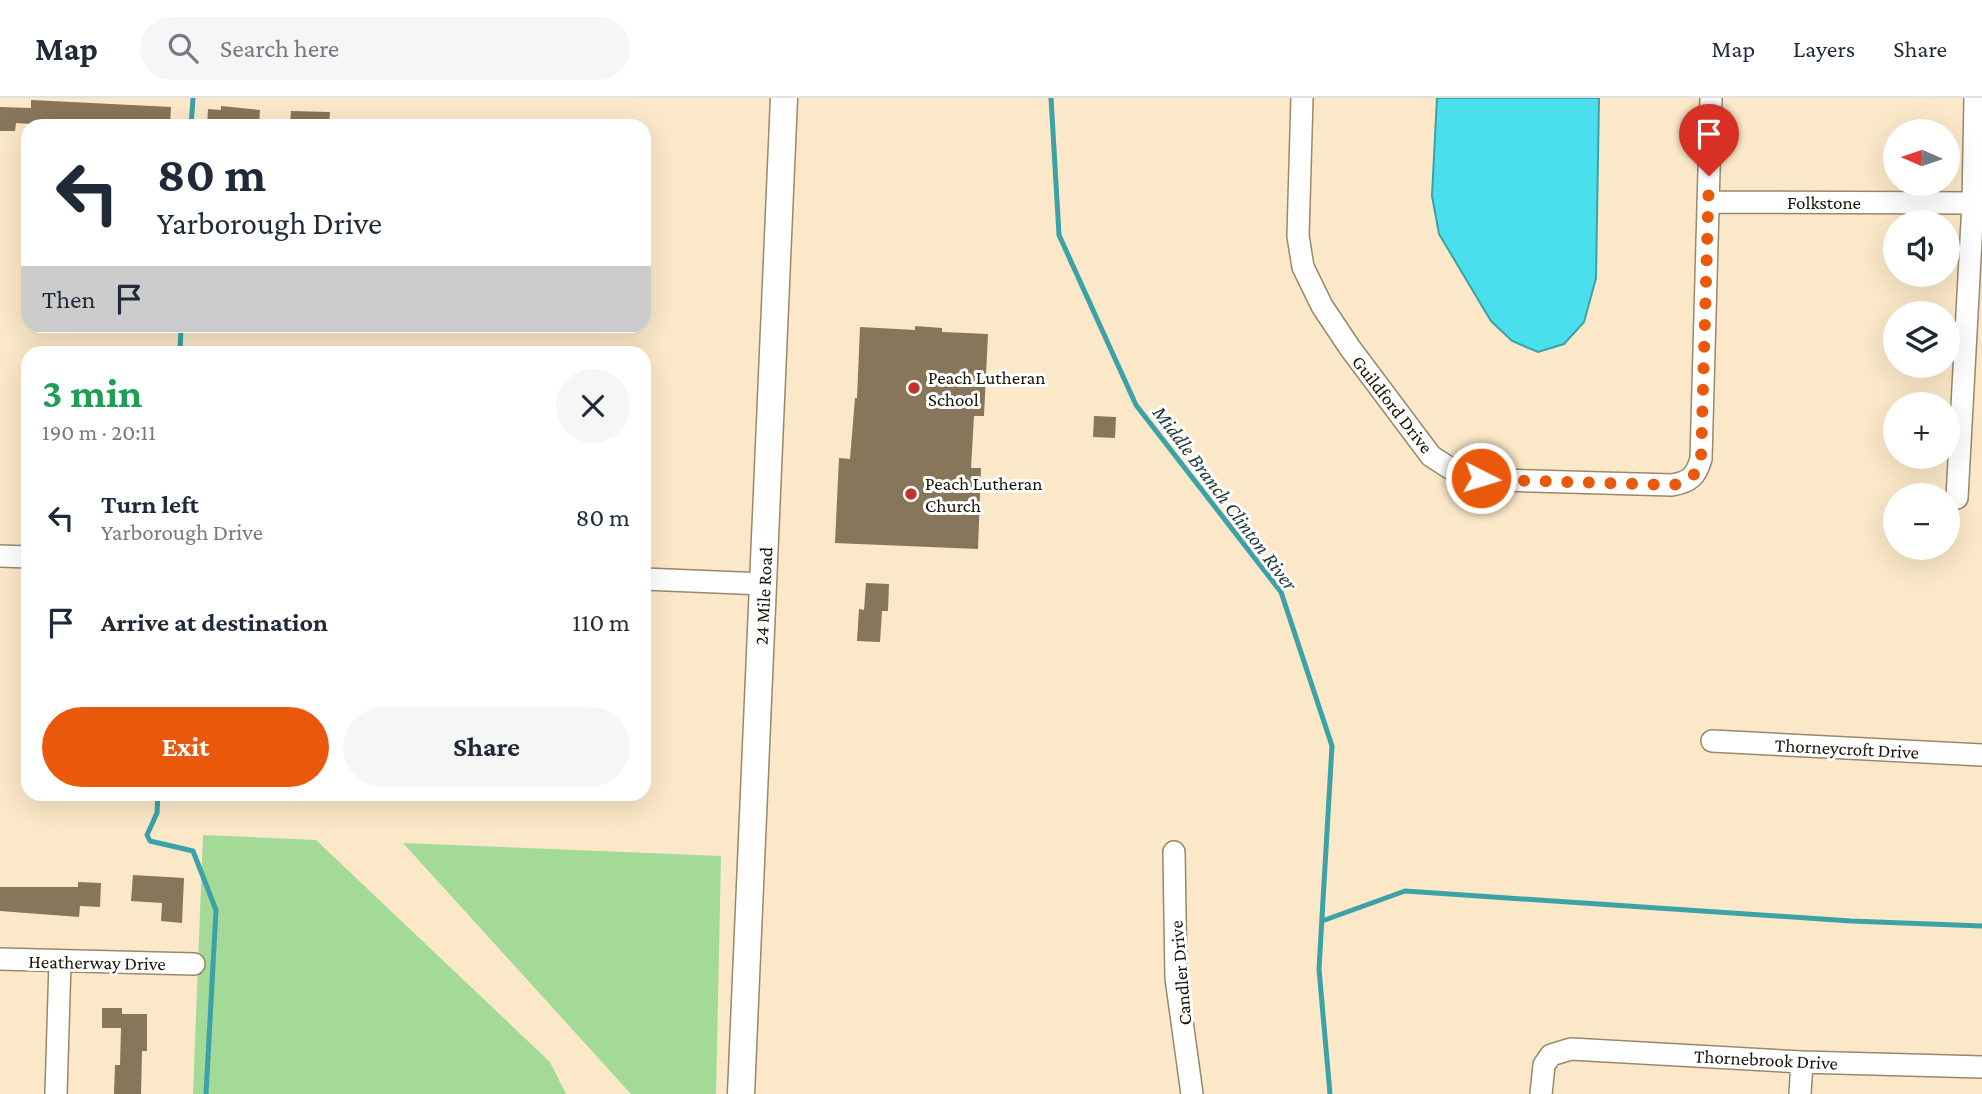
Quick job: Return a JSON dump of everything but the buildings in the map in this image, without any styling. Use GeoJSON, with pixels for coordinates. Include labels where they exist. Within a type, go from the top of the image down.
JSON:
{"type":"FeatureCollection","features":[{"type":"Feature","properties":{"kind":"street","name":"24 Mile Road"},"geometry":{"type":"LineString","coordinates":[[741,1094],[784,98]]}},
{"type":"Feature","properties":{"kind":"street","name":"Guildford Drive"},"geometry":{"type":"LineString","coordinates":[[1302,98],[1298,236],[1303,267],[1322,306],[1350,348],[1432,456],[1462,473],[1501,480],[1672,485],[1695,476],[1701,459],[1709,202]]}},
{"type":"Feature","properties":{"kind":"street"},"geometry":{"type":"LineString","coordinates":[[1709,202],[1711,98]]}},
{"type":"Feature","properties":{"kind":"street"},"geometry":{"type":"LineString","coordinates":[[1958,483],[1978,203],[1975,98]]}},
{"type":"Feature","properties":{"kind":"street","name":"Folkstone"},"geometry":{"type":"LineString","coordinates":[[1709,202],[1978,203]]}},
{"type":"Feature","properties":{"kind":"street"},"geometry":{"type":"LineString","coordinates":[[0,556],[21,557]]}},
{"type":"Feature","properties":{"kind":"street"},"geometry":{"type":"LineString","coordinates":[[651,579],[764,584]]}},
{"type":"Feature","properties":{"kind":"street","name":"Thorneycroft Drive"},"geometry":{"type":"LineString","coordinates":[[1712,741],[1982,755]]}},
{"type":"Feature","properties":{"kind":"street","name":"Candler Drive"},"geometry":{"type":"LineString","coordinates":[[1174,852],[1177,978],[1192,1094]]}},
{"type":"Feature","properties":{"kind":"street","name":"Heatherway Drive"},"geometry":{"type":"LineString","coordinates":[[0,960],[194,964]]}},
{"type":"Feature","properties":{"kind":"street"},"geometry":{"type":"LineString","coordinates":[[56,1094],[60,962]]}},
{"type":"Feature","properties":{"kind":"street","name":"Thornebrook Drive"},"geometry":{"type":"LineString","coordinates":[[1541,1094],[1544,1065],[1551,1055],[1572,1049],[1802,1062],[1982,1067]]}},
{"type":"Feature","properties":{"kind":"street"},"geometry":{"type":"LineString","coordinates":[[1800,1094],[1802,1062]]}},
{"type":"Feature","properties":{"kind":"green space"},"geometry":{"type":"Polygon","coordinates":[[[203,835],[316,840],[550,1062],[566,1094],[193,1094],[203,835]]]}},
{"type":"Feature","properties":{"kind":"green space"},"geometry":{"type":"Polygon","coordinates":[[[403,843],[721,856],[716,1094],[631,1094],[403,843]]]}},
{"type":"Feature","properties":{"kind":"water"},"geometry":{"type":"Polygon","coordinates":[[[1437,98],[1599,98],[1596,278],[1584,322],[1564,344],[1538,352],[1512,341],[1491,321],[1439,234],[1432,196],[1437,98]]]}},
{"type":"Feature","properties":{"kind":"waterway"},"geometry":{"type":"LineString","coordinates":[[192,119],[193,98]]}},
{"type":"Feature","properties":{"kind":"waterway","name":"Middle Branch Clinton River"},"geometry":{"type":"LineString","coordinates":[[1051,98],[1059,235],[1136,405],[1281,592],[1332,746],[1319,969],[1330,1094]]}},
{"type":"Feature","properties":{"kind":"waterway"},"geometry":{"type":"LineString","coordinates":[[180,346],[181,333]]}},
{"type":"Feature","properties":{"kind":"waterway"},"geometry":{"type":"LineString","coordinates":[[158,801],[157,813],[147,835],[150,841],[193,851],[216,910],[206,1094]]}},
{"type":"Feature","properties":{"kind":"waterway"},"geometry":{"type":"LineString","coordinates":[[1322,921],[1405,891],[1851,921],[1982,926]]}},
{"type":"Feature","properties":{"kind":"place","name":"Peach Lutheran School"},"geometry":{"type":"Point","coordinates":[914,388]}},
{"type":"Feature","properties":{"kind":"place","name":"Peach Lutheran Church"},"geometry":{"type":"Point","coordinates":[911,494]}},
{"type":"Feature","properties":{"kind":"route"},"geometry":{"type":"LineString","coordinates":[[1481,478],[1672,485],[1695,476],[1701,459],[1709,176]]}}]}
